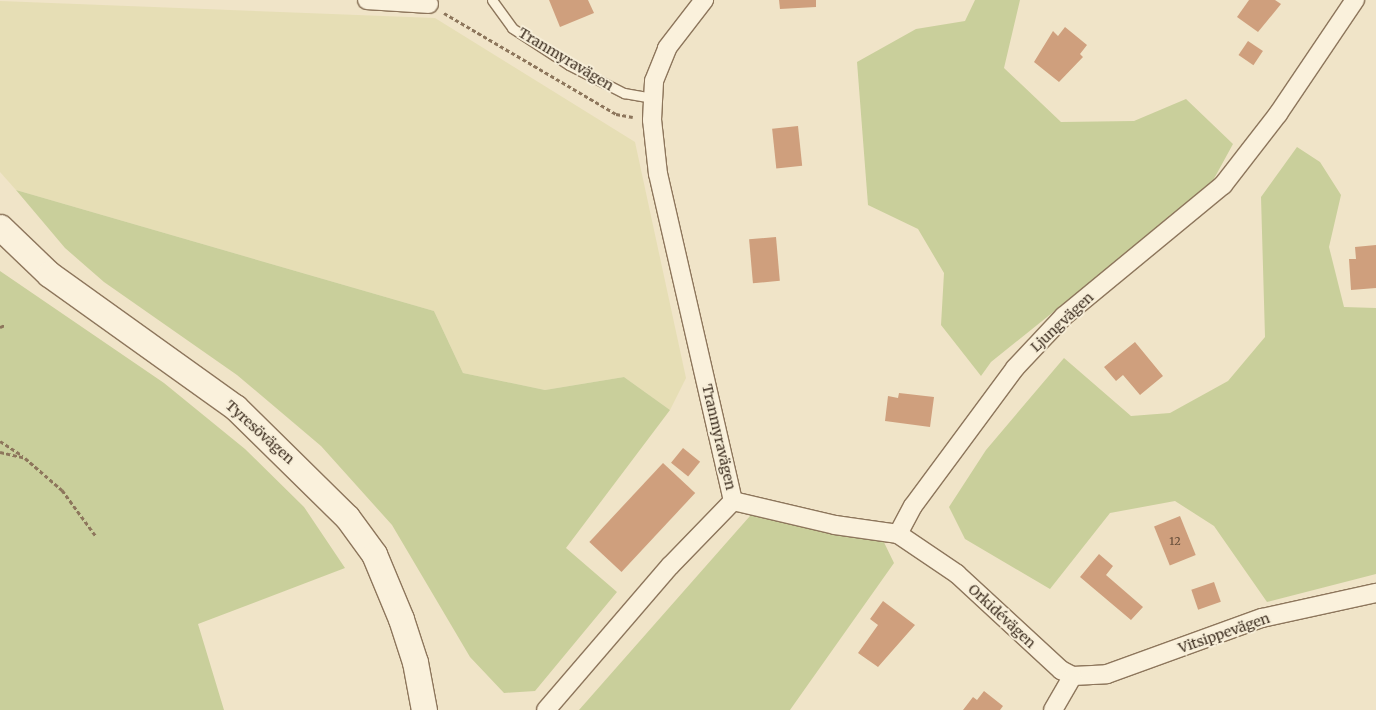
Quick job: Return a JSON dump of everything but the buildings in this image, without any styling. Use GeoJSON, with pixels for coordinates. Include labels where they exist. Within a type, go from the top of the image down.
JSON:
{"type":"FeatureCollection","features":[{"type":"Feature","properties":{"kind":"main road","name":"Tyresövägen"},"geometry":{"type":"LineString","coordinates":[[0,227],[49,274],[235,407],[347,517],[374,554],[402,619],[416,662],[424,710]]}},
{"type":"Feature","properties":{"kind":"street"},"geometry":{"type":"LineString","coordinates":[[367,0],[429,4]]}},
{"type":"Feature","properties":{"kind":"street","name":"Tranmyravägen"},"geometry":{"type":"LineString","coordinates":[[546,710],[670,566],[733,500],[658,174],[652,120],[654,81],[667,48],[704,0]]}},
{"type":"Feature","properties":{"kind":"street","name":"Ljungvägen"},"geometry":{"type":"LineString","coordinates":[[898,534],[913,506],[1015,368],[1064,316],[1223,185],[1278,114],[1355,0]]}},
{"type":"Feature","properties":{"kind":"street"},"geometry":{"type":"LineString","coordinates":[[733,500],[835,525],[898,534]]}},
{"type":"Feature","properties":{"kind":"street","name":"Orkidévägen"},"geometry":{"type":"LineString","coordinates":[[898,534],[957,574],[1061,670],[1073,676]]}},
{"type":"Feature","properties":{"kind":"street","name":"Vitsippevägen"},"geometry":{"type":"LineString","coordinates":[[1073,676],[1107,674],[1262,618],[1376,593]]}},
{"type":"Feature","properties":{"kind":"street"},"geometry":{"type":"LineString","coordinates":[[1053,710],[1073,676]]}},
{"type":"Feature","properties":{"kind":"lane","name":"Tranmyravägen"},"geometry":{"type":"LineString","coordinates":[[492,0],[512,28],[569,65],[624,93],[653,98]]}},
{"type":"Feature","properties":{"kind":"path"},"geometry":{"type":"LineString","coordinates":[[429,4],[616,114],[652,120]]}},
{"type":"Feature","properties":{"kind":"path"},"geometry":{"type":"LineString","coordinates":[[0,441],[25,458],[62,490],[95,535]]}},
{"type":"Feature","properties":{"kind":"path"},"geometry":{"type":"LineString","coordinates":[[0,452],[25,458]]}},
{"type":"Feature","properties":{"kind":"shaded area"},"geometry":{"type":"Polygon","coordinates":[[[0,1],[435,18],[635,142],[686,378],[670,410],[624,377],[545,390],[463,373],[434,311],[16,190],[0,172],[0,1]]]}},
{"type":"Feature","properties":{"kind":"green space"},"geometry":{"type":"Polygon","coordinates":[[[975,0],[1020,0],[1004,68],[1061,122],[1134,121],[1186,99],[1233,144],[1210,186],[991,362],[981,376],[941,325],[944,273],[918,229],[868,205],[857,62],[916,29],[965,21],[975,0]]]}},
{"type":"Feature","properties":{"kind":"green space"},"geometry":{"type":"Polygon","coordinates":[[[1297,147],[1320,162],[1341,195],[1329,247],[1344,307],[1376,308],[1376,574],[1267,602],[1214,526],[1175,501],[1110,513],[1050,589],[965,539],[949,507],[986,450],[1064,358],[1131,416],[1170,413],[1228,381],[1265,337],[1261,197],[1297,147]]]}},
{"type":"Feature","properties":{"kind":"green space"},"geometry":{"type":"Polygon","coordinates":[[[16,190],[434,311],[463,373],[545,390],[624,377],[670,410],[566,548],[617,592],[535,691],[504,693],[470,657],[392,525],[321,446],[237,375],[104,282],[65,248],[16,190]]]}},
{"type":"Feature","properties":{"kind":"green space"},"geometry":{"type":"Polygon","coordinates":[[[0,271],[164,383],[245,449],[304,507],[345,568],[198,624],[224,710],[0,710],[0,271]]]}},
{"type":"Feature","properties":{"kind":"green space"},"geometry":{"type":"Polygon","coordinates":[[[757,508],[837,535],[879,532],[894,563],[790,710],[579,710],[757,508]]]}}]}
